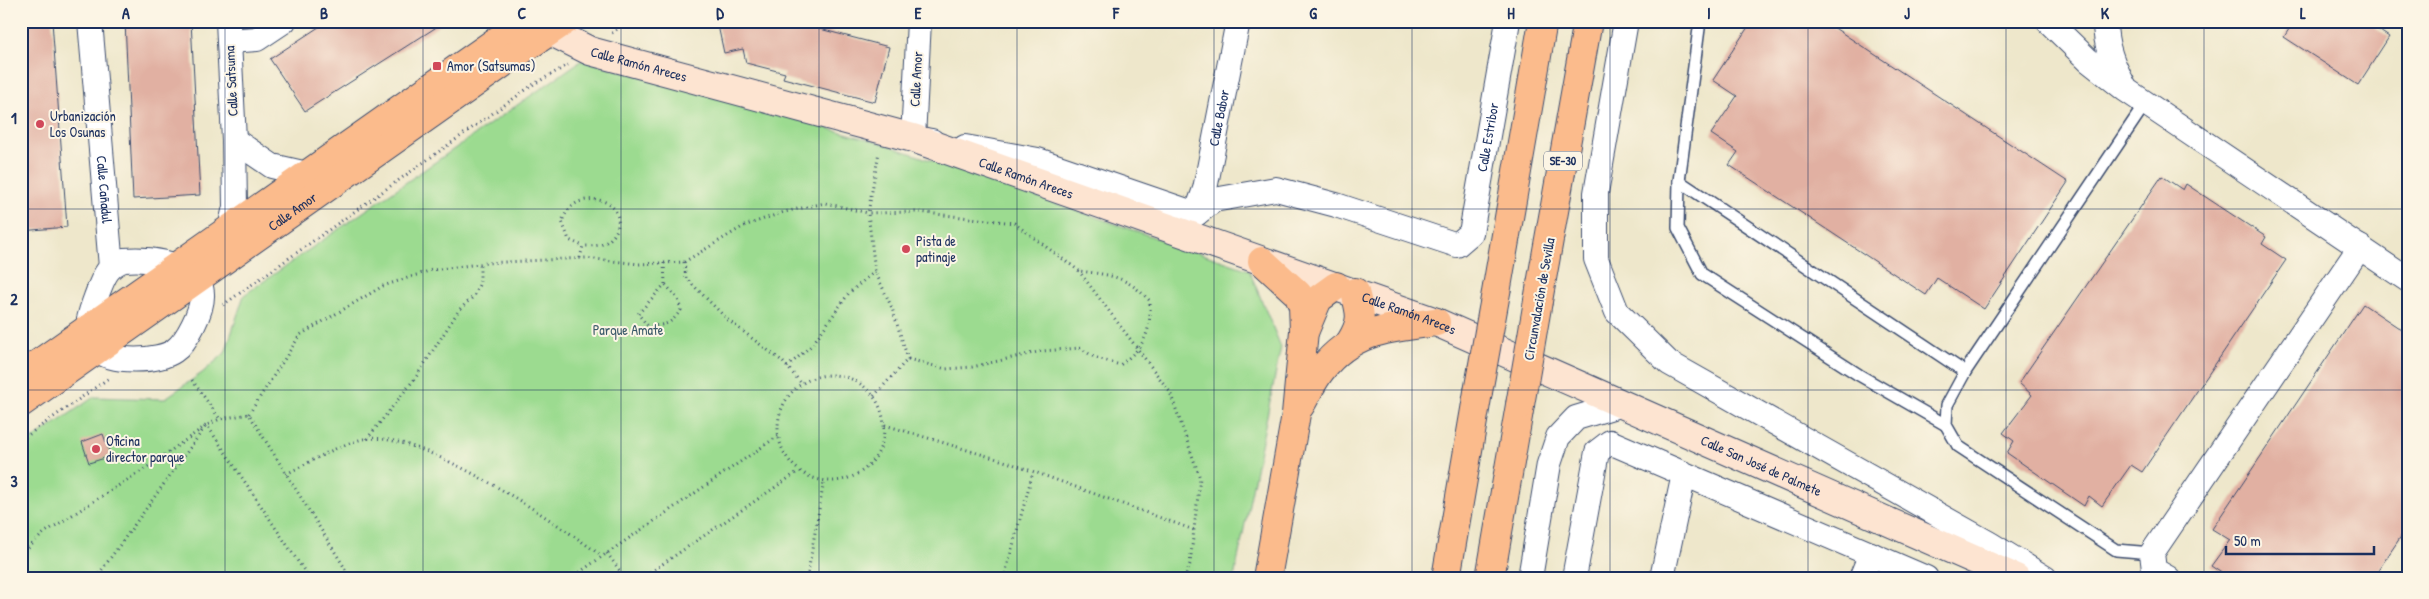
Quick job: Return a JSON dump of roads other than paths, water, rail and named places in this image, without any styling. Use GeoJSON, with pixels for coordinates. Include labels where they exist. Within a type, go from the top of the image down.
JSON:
{"type":"FeatureCollection","features":[{"type":"Feature","properties":{"kind":"main road"},"geometry":{"type":"LineString","coordinates":[[1446,573],[1543,21]]}},
{"type":"Feature","properties":{"kind":"main road","name":"Circunvalación de Sevilla"},"geometry":{"type":"LineString","coordinates":[[1490,578],[1588,21]]}},
{"type":"Feature","properties":{"kind":"main road","name":"Calle Amor"},"geometry":{"type":"LineString","coordinates":[[199,270],[230,229],[307,174],[546,24]]}},
{"type":"Feature","properties":{"kind":"main road","name":"Calle Amor"},"geometry":{"type":"LineString","coordinates":[[21,376],[92,340],[199,270],[546,24]]}},
{"type":"Feature","properties":{"kind":"main road"},"geometry":{"type":"LineString","coordinates":[[1262,261],[1298,294],[1303,306],[1304,331],[1296,414],[1267,578]]}},
{"type":"Feature","properties":{"kind":"main road"},"geometry":{"type":"LineString","coordinates":[[1296,414],[1322,369],[1351,341],[1360,326],[1360,312],[1345,289],[1318,299],[1304,331]]}},
{"type":"Feature","properties":{"kind":"main road"},"geometry":{"type":"LineString","coordinates":[[1351,341],[1382,329],[1436,322]]}},
{"type":"Feature","properties":{"kind":"main road","name":"Calle Amor"},"geometry":{"type":"LineString","coordinates":[[21,403],[92,340]]}},
{"type":"Feature","properties":{"kind":"street","name":"Calle Cañadul"},"geometry":{"type":"LineString","coordinates":[[90,21],[111,267]]}},
{"type":"Feature","properties":{"kind":"street"},"geometry":{"type":"LineString","coordinates":[[229,31],[257,40],[284,21]]}},
{"type":"Feature","properties":{"kind":"street","name":"Calle Amor"},"geometry":{"type":"LineString","coordinates":[[913,138],[919,21]]}},
{"type":"Feature","properties":{"kind":"street","name":"Calle Babor"},"geometry":{"type":"LineString","coordinates":[[1196,214],[1205,189],[1238,21]]}},
{"type":"Feature","properties":{"kind":"street","name":"Calle Estribor"},"geometry":{"type":"LineString","coordinates":[[1196,214],[1214,200],[1276,189],[1336,205],[1457,245],[1471,233],[1508,21]]}},
{"type":"Feature","properties":{"kind":"street"},"geometry":{"type":"LineString","coordinates":[[1626,21],[1596,193],[1596,259],[1617,312],[1668,363],[1990,544],[2045,578]]}},
{"type":"Feature","properties":{"kind":"street"},"geometry":{"type":"LineString","coordinates":[[2048,21],[2088,60],[2145,104],[2408,280]]}},
{"type":"Feature","properties":{"kind":"street"},"geometry":{"type":"LineString","coordinates":[[2105,21],[2105,39],[2112,62],[2126,90]]}},
{"type":"Feature","properties":{"kind":"street","name":"Calle Ramón Areces"},"geometry":{"type":"LineString","coordinates":[[546,24],[590,51],[882,128],[913,138],[1345,289],[1436,322],[1507,353]]}},
{"type":"Feature","properties":{"kind":"street","name":"Calle Satsuma"},"geometry":{"type":"LineString","coordinates":[[199,270],[230,229],[235,207],[229,31]]}},
{"type":"Feature","properties":{"kind":"street"},"geometry":{"type":"LineString","coordinates":[[913,138],[1038,160],[1196,214]]}},
{"type":"Feature","properties":{"kind":"street"},"geometry":{"type":"LineString","coordinates":[[234,140],[272,166],[307,174]]}},
{"type":"Feature","properties":{"kind":"street"},"geometry":{"type":"LineString","coordinates":[[2168,578],[2154,570],[2152,553],[2360,247]]}},
{"type":"Feature","properties":{"kind":"street"},"geometry":{"type":"LineString","coordinates":[[131,259],[199,270],[203,295],[200,307],[190,332],[174,351],[151,360],[118,358],[92,340],[94,302],[106,270],[115,263],[131,259]]}},
{"type":"Feature","properties":{"kind":"street","name":"Calle San José de Palmete"},"geometry":{"type":"LineString","coordinates":[[1507,353],[1622,404],[1974,568],[2016,578]]}},
{"type":"Feature","properties":{"kind":"street"},"geometry":{"type":"LineString","coordinates":[[1530,578],[1549,464],[1558,437],[1576,418],[1622,404]]}},
{"type":"Feature","properties":{"kind":"street"},"geometry":{"type":"LineString","coordinates":[[1574,578],[1595,459],[1597,452],[1610,442],[1926,578]]}},
{"type":"Feature","properties":{"kind":"street"},"geometry":{"type":"LineString","coordinates":[[1662,578],[1684,474]]}},
{"type":"Feature","properties":{"kind":"street"},"geometry":{"type":"LineString","coordinates":[[1861,578],[1871,554]]}},
{"type":"Feature","properties":{"kind":"lane"},"geometry":{"type":"LineString","coordinates":[[1700,21],[1679,181],[1678,228],[1702,274],[1859,375],[1946,425],[1958,446],[2116,550],[2152,553]]}},
{"type":"Feature","properties":{"kind":"lane"},"geometry":{"type":"LineString","coordinates":[[1946,425],[1947,406],[1965,372],[2145,104]]}},
{"type":"Feature","properties":{"kind":"lane"},"geometry":{"type":"LineString","coordinates":[[1679,181],[1965,372]]}},
{"type":"Feature","properties":{"kind":"place","name":"Amor (Satsumas)"},"geometry":{"type":"Point","coordinates":[437,66]}},
{"type":"Feature","properties":{"kind":"place","name":"Urbanización Los Osunas"},"geometry":{"type":"Point","coordinates":[40,124]}},
{"type":"Feature","properties":{"kind":"place","name":"Pista de patinaje"},"geometry":{"type":"Point","coordinates":[906,249]}},
{"type":"Feature","properties":{"kind":"place","name":"Oficina director parque"},"geometry":{"type":"Point","coordinates":[96,449]}},
{"type":"Feature","properties":{"kind":"park label","name":"Parque Amate"},"geometry":{"type":"Point","coordinates":[628,330]}}]}
